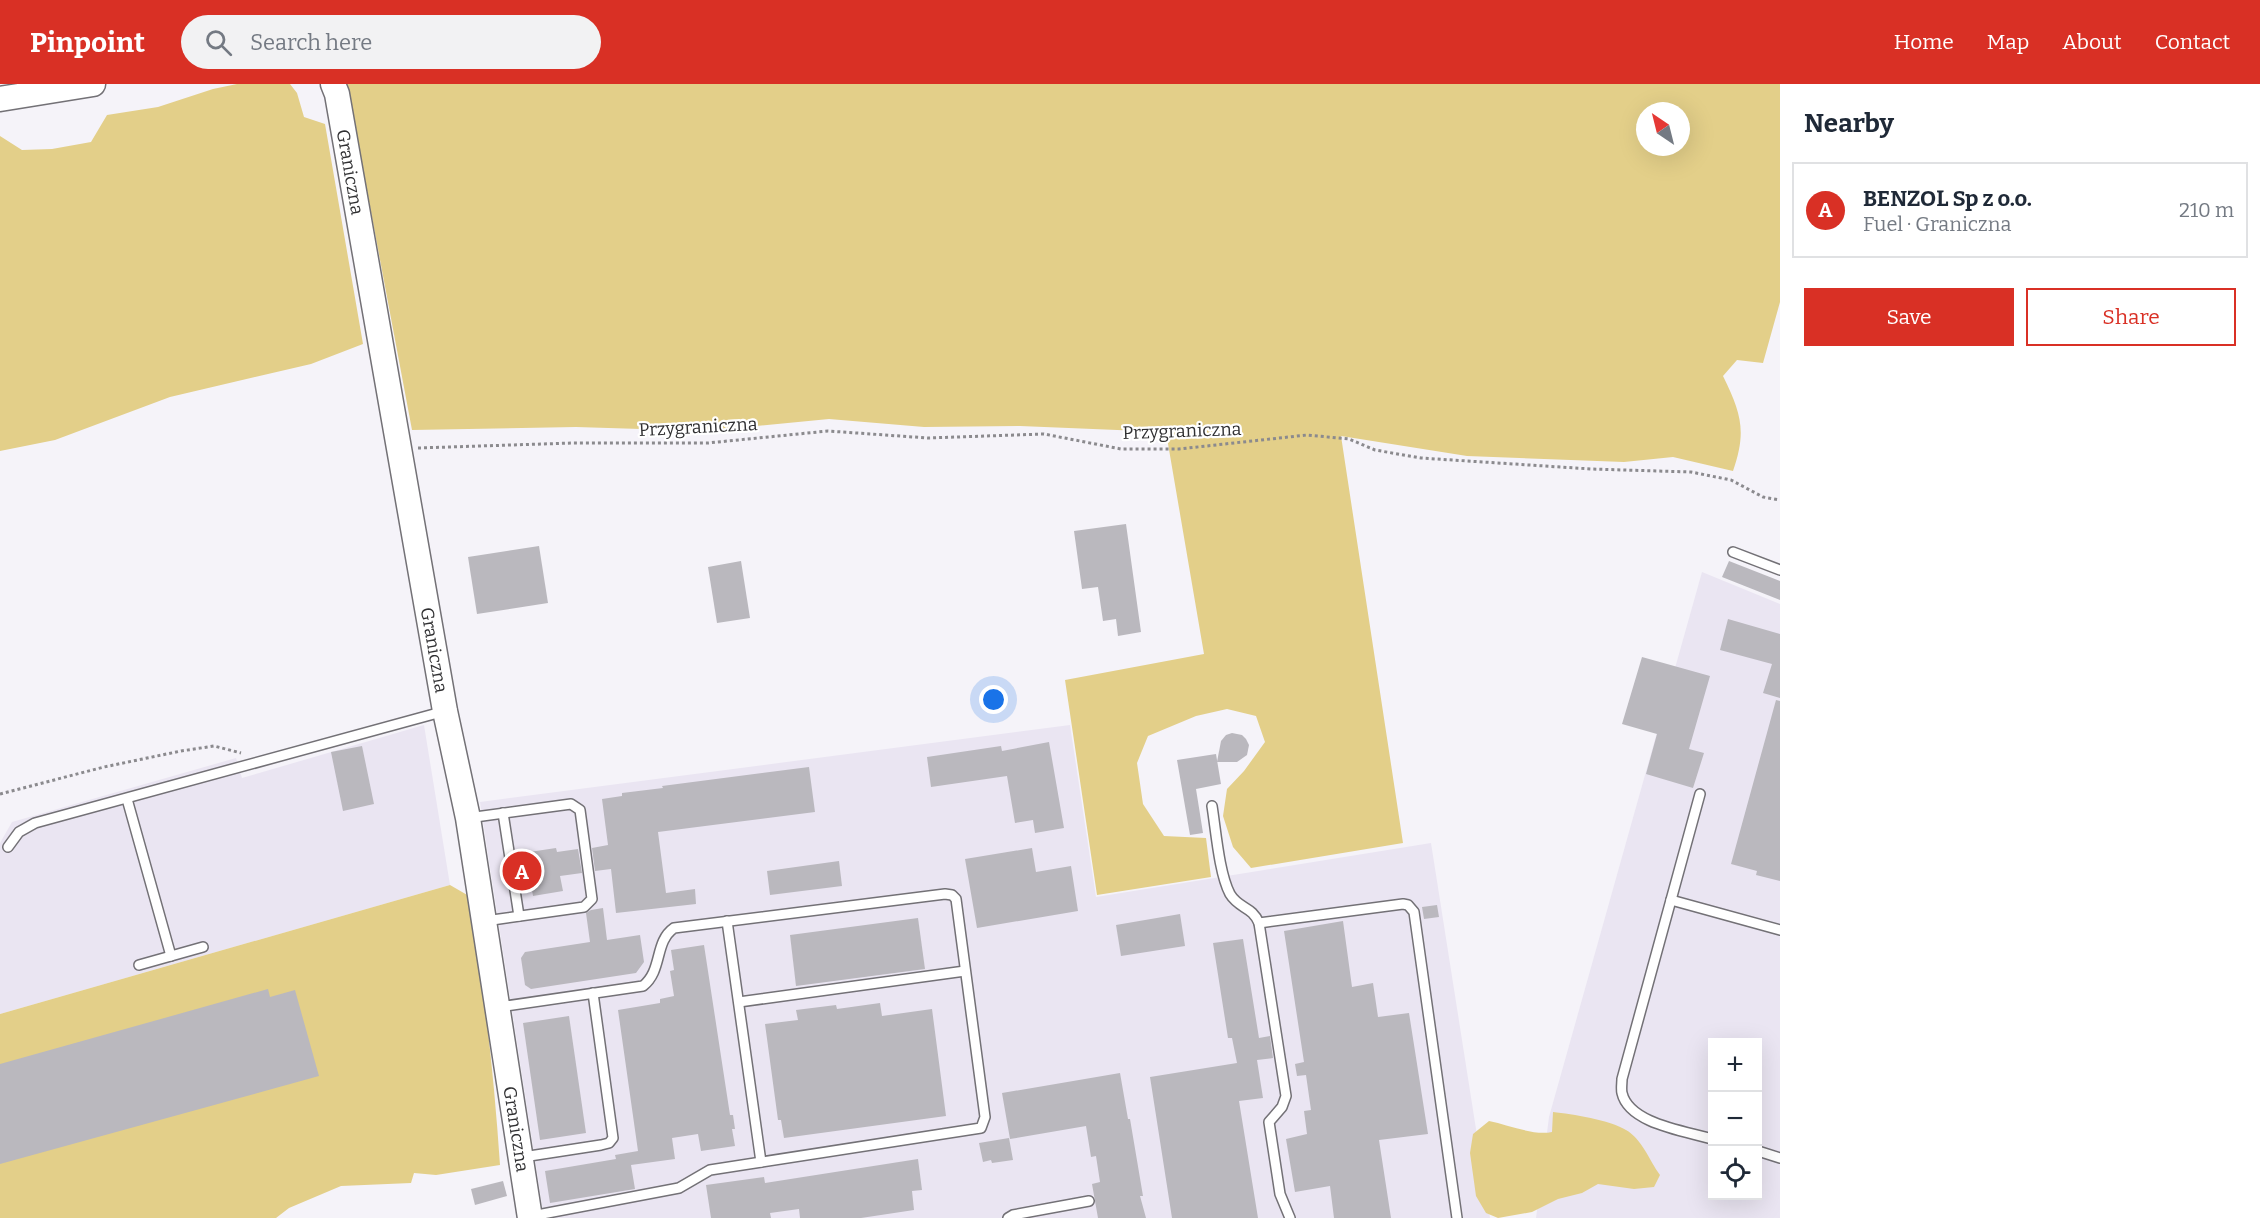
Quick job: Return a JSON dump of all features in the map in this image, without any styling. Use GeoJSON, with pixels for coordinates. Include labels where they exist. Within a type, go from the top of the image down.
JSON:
{"type":"FeatureCollection","features":[{"type":"Feature","properties":{"kind":"street"},"geometry":{"type":"LineString","coordinates":[[0,99],[93,84]]}},
{"type":"Feature","properties":{"kind":"street","name":"Graniczna"},"geometry":{"type":"LineString","coordinates":[[333,84],[337,94],[445,711],[468,818],[530,1217]]}},
{"type":"Feature","properties":{"kind":"lane"},"geometry":{"type":"LineString","coordinates":[[1733,552],[1780,570]]}},
{"type":"Feature","properties":{"kind":"lane"},"geometry":{"type":"LineString","coordinates":[[8,847],[19,832],[27,826],[445,711]]}},
{"type":"Feature","properties":{"kind":"lane"},"geometry":{"type":"LineString","coordinates":[[1700,794],[1622,1079],[1622,1093],[1628,1105],[1637,1114],[1650,1121],[1708,1137]]}},
{"type":"Feature","properties":{"kind":"lane"},"geometry":{"type":"LineString","coordinates":[[127,799],[171,956]]}},
{"type":"Feature","properties":{"kind":"lane"},"geometry":{"type":"LineString","coordinates":[[468,818],[571,804],[580,810],[592,899],[590,902],[584,907],[484,921]]}},
{"type":"Feature","properties":{"kind":"lane"},"geometry":{"type":"LineString","coordinates":[[1212,806],[1225,883],[1233,899],[1255,914],[1259,923],[1286,1096],[1282,1107],[1269,1122],[1280,1194],[1290,1218]]}},
{"type":"Feature","properties":{"kind":"lane"},"geometry":{"type":"LineString","coordinates":[[503,813],[519,916]]}},
{"type":"Feature","properties":{"kind":"lane"},"geometry":{"type":"LineString","coordinates":[[497,1007],[643,986],[655,973],[663,940],[674,928],[945,894],[952,895],[956,899],[985,1117],[981,1128],[710,1170],[679,1188],[530,1217]]}},
{"type":"Feature","properties":{"kind":"lane"},"geometry":{"type":"LineString","coordinates":[[1671,900],[1780,930]]}},
{"type":"Feature","properties":{"kind":"lane"},"geometry":{"type":"LineString","coordinates":[[1259,923],[1403,904],[1412,908],[1457,1218]]}},
{"type":"Feature","properties":{"kind":"lane"},"geometry":{"type":"LineString","coordinates":[[727,921],[761,1162]]}},
{"type":"Feature","properties":{"kind":"lane"},"geometry":{"type":"LineString","coordinates":[[139,965],[203,947]]}},
{"type":"Feature","properties":{"kind":"lane"},"geometry":{"type":"LineString","coordinates":[[739,1002],[965,971]]}},
{"type":"Feature","properties":{"kind":"lane"},"geometry":{"type":"LineString","coordinates":[[520,1158],[601,1145],[609,1143],[613,1138],[593,993]]}},
{"type":"Feature","properties":{"kind":"lane"},"geometry":{"type":"LineString","coordinates":[[1762,1152],[1780,1158]]}},
{"type":"Feature","properties":{"kind":"lane"},"geometry":{"type":"LineString","coordinates":[[1008,1218],[1013,1215],[1089,1202]]}},
{"type":"Feature","properties":{"kind":"path","name":"Przygraniczna"},"geometry":{"type":"LineString","coordinates":[[398,448],[573,443],[708,443],[828,431],[928,438],[1044,434],[1120,449],[1179,449],[1307,435],[1349,439],[1375,450],[1420,458],[1591,469],[1691,472],[1731,480],[1763,496],[1780,500]]}},
{"type":"Feature","properties":{"kind":"path"},"geometry":{"type":"LineString","coordinates":[[0,794],[104,767],[214,746],[233,750],[261,763]]}},
{"type":"Feature","properties":{"kind":"shaded area"},"geometry":{"type":"Polygon","coordinates":[[[237,84],[290,84],[297,93],[304,117],[325,124],[363,344],[311,364],[170,397],[55,440],[0,451],[0,136],[22,150],[52,149],[91,142],[107,115],[158,107],[213,89],[237,84]]]}},
{"type":"Feature","properties":{"kind":"shaded area"},"geometry":{"type":"Polygon","coordinates":[[[347,84],[1780,84],[1780,302],[1763,363],[1737,360],[1723,376],[1740,422],[1740,444],[1733,471],[1673,457],[1624,462],[1467,456],[1341,436],[1403,843],[1251,868],[1233,847],[1223,816],[1227,789],[1244,771],[1265,742],[1256,716],[1227,709],[1196,716],[1148,736],[1137,763],[1143,804],[1164,836],[1206,838],[1211,877],[1097,895],[1065,680],[1204,654],[1166,432],[1020,426],[924,427],[829,419],[706,431],[576,427],[412,430],[347,84]]]}},
{"type":"Feature","properties":{"kind":"shaded area"},"geometry":{"type":"Polygon","coordinates":[[[1702,572],[1780,604],[1780,1218],[1536,1218],[1549,1117],[1702,572]]]}},
{"type":"Feature","properties":{"kind":"shaded area"},"geometry":{"type":"Polygon","coordinates":[[[424,725],[450,885],[0,1014],[0,843],[12,822],[236,758],[242,778],[424,725]]]}},
{"type":"Feature","properties":{"kind":"shaded area"},"geometry":{"type":"Polygon","coordinates":[[[1070,725],[1096,897],[1431,843],[1490,1218],[544,1218],[480,802],[1070,725]]]}},
{"type":"Feature","properties":{"kind":"shaded area"},"geometry":{"type":"Polygon","coordinates":[[[450,885],[469,896],[488,1030],[500,1165],[436,1175],[414,1173],[411,1183],[341,1186],[289,1208],[276,1218],[0,1218],[0,1014],[450,885]]]}},
{"type":"Feature","properties":{"kind":"shaded area"},"geometry":{"type":"Polygon","coordinates":[[[1553,1112],[1601,1120],[1619,1126],[1632,1134],[1660,1175],[1654,1187],[1634,1189],[1598,1184],[1582,1193],[1558,1199],[1532,1212],[1498,1218],[1486,1213],[1476,1196],[1470,1153],[1473,1134],[1489,1121],[1529,1131],[1552,1132],[1553,1112]]]}},
{"type":"Feature","properties":{"kind":"building"},"geometry":{"type":"Polygon","coordinates":[[[1126,524],[1141,632],[1118,636],[1116,619],[1103,621],[1098,587],[1082,589],[1074,531],[1126,524]]]}},
{"type":"Feature","properties":{"kind":"building"},"geometry":{"type":"Polygon","coordinates":[[[539,546],[548,603],[477,614],[468,557],[539,546]]]}},
{"type":"Feature","properties":{"kind":"building"},"geometry":{"type":"Polygon","coordinates":[[[741,561],[750,618],[717,623],[708,567],[741,561]]]}},
{"type":"Feature","properties":{"kind":"building"},"geometry":{"type":"Polygon","coordinates":[[[1729,561],[1780,581],[1780,600],[1722,577],[1729,561]]]}},
{"type":"Feature","properties":{"kind":"building"},"geometry":{"type":"Polygon","coordinates":[[[1728,619],[1780,634],[1780,698],[1763,693],[1772,664],[1720,650],[1728,619]]]}},
{"type":"Feature","properties":{"kind":"building"},"geometry":{"type":"Polygon","coordinates":[[[1642,657],[1710,676],[1689,749],[1704,753],[1693,788],[1646,774],[1657,734],[1622,724],[1642,657]]]}},
{"type":"Feature","properties":{"kind":"building"},"geometry":{"type":"Polygon","coordinates":[[[1776,700],[1780,701],[1780,881],[1756,875],[1757,871],[1731,864],[1776,700]]]}},
{"type":"Feature","properties":{"kind":"building"},"geometry":{"type":"Polygon","coordinates":[[[1232,733],[1242,735],[1246,739],[1249,745],[1247,755],[1237,762],[1217,762],[1221,741],[1226,735],[1232,733]]]}},
{"type":"Feature","properties":{"kind":"building"},"geometry":{"type":"Polygon","coordinates":[[[1049,742],[1064,828],[1035,833],[1033,820],[1015,823],[1007,776],[931,787],[927,757],[1001,746],[1002,751],[1049,742]]]}},
{"type":"Feature","properties":{"kind":"building"},"geometry":{"type":"Polygon","coordinates":[[[362,746],[374,804],[343,811],[331,752],[362,746]]]}},
{"type":"Feature","properties":{"kind":"building"},"geometry":{"type":"Polygon","coordinates":[[[1216,754],[1221,784],[1196,789],[1203,833],[1190,835],[1177,760],[1216,754]]]}},
{"type":"Feature","properties":{"kind":"building"},"geometry":{"type":"Polygon","coordinates":[[[809,767],[815,812],[658,832],[666,893],[695,889],[696,904],[616,913],[611,869],[595,871],[592,848],[608,845],[602,799],[622,796],[622,793],[663,788],[662,786],[809,767]]]}},
{"type":"Feature","properties":{"kind":"building"},"geometry":{"type":"Polygon","coordinates":[[[556,848],[557,852],[578,849],[582,873],[560,876],[563,891],[533,896],[532,890],[522,892],[516,854],[556,848]]]}},
{"type":"Feature","properties":{"kind":"building"},"geometry":{"type":"Polygon","coordinates":[[[1032,848],[1036,872],[1071,866],[1078,911],[977,928],[965,859],[1032,848]]]}},
{"type":"Feature","properties":{"kind":"building"},"geometry":{"type":"Polygon","coordinates":[[[839,861],[842,886],[770,895],[767,871],[839,861]]]}},
{"type":"Feature","properties":{"kind":"building"},"geometry":{"type":"Polygon","coordinates":[[[1437,905],[1439,917],[1424,919],[1422,907],[1437,905]]]}},
{"type":"Feature","properties":{"kind":"building"},"geometry":{"type":"Polygon","coordinates":[[[603,908],[607,940],[640,935],[644,962],[636,973],[531,989],[525,985],[521,958],[525,952],[590,942],[586,913],[603,908]]]}},
{"type":"Feature","properties":{"kind":"building"},"geometry":{"type":"Polygon","coordinates":[[[1180,914],[1185,946],[1121,956],[1116,925],[1180,914]]]}},
{"type":"Feature","properties":{"kind":"building"},"geometry":{"type":"Polygon","coordinates":[[[918,918],[925,969],[796,986],[790,935],[918,918]]]}},
{"type":"Feature","properties":{"kind":"building"},"geometry":{"type":"Polygon","coordinates":[[[1343,921],[1352,987],[1373,983],[1378,1017],[1409,1013],[1428,1134],[1379,1140],[1391,1218],[1334,1218],[1330,1186],[1295,1192],[1286,1139],[1307,1134],[1304,1111],[1311,1110],[1306,1075],[1297,1076],[1295,1064],[1304,1062],[1284,931],[1343,921]]]}},
{"type":"Feature","properties":{"kind":"building"},"geometry":{"type":"Polygon","coordinates":[[[1243,939],[1259,1038],[1270,1036],[1273,1058],[1257,1060],[1263,1098],[1239,1101],[1258,1218],[1172,1218],[1150,1077],[1237,1063],[1232,1038],[1228,1038],[1213,943],[1243,939]]]}},
{"type":"Feature","properties":{"kind":"building"},"geometry":{"type":"Polygon","coordinates":[[[704,945],[730,1115],[733,1115],[735,1129],[732,1129],[735,1146],[701,1151],[698,1134],[672,1138],[675,1159],[631,1165],[635,1189],[550,1203],[545,1171],[616,1159],[615,1155],[638,1151],[618,1010],[660,1003],[660,999],[674,996],[670,971],[674,970],[671,950],[704,945]]]}},
{"type":"Feature","properties":{"kind":"building"},"geometry":{"type":"Polygon","coordinates":[[[268,989],[270,997],[295,990],[319,1076],[0,1164],[0,1064],[268,989]]]}},
{"type":"Feature","properties":{"kind":"building"},"geometry":{"type":"Polygon","coordinates":[[[880,1003],[882,1016],[932,1009],[946,1116],[784,1138],[781,1120],[778,1120],[765,1024],[798,1020],[796,1010],[836,1005],[837,1009],[880,1003]]]}},
{"type":"Feature","properties":{"kind":"building"},"geometry":{"type":"Polygon","coordinates":[[[569,1016],[586,1133],[540,1140],[523,1023],[569,1016]]]}},
{"type":"Feature","properties":{"kind":"building"},"geometry":{"type":"Polygon","coordinates":[[[1120,1073],[1143,1196],[1140,1196],[1146,1218],[1098,1218],[1092,1184],[1100,1182],[1096,1156],[1091,1157],[1086,1126],[1010,1139],[1002,1093],[1120,1073]]]}},
{"type":"Feature","properties":{"kind":"building"},"geometry":{"type":"Polygon","coordinates":[[[1009,1138],[1013,1160],[983,1162],[979,1143],[1009,1138]]]}},
{"type":"Feature","properties":{"kind":"building"},"geometry":{"type":"Polygon","coordinates":[[[918,1159],[922,1190],[912,1191],[914,1210],[861,1218],[800,1218],[799,1209],[770,1213],[771,1218],[711,1218],[706,1185],[764,1177],[765,1183],[918,1159]]]}},
{"type":"Feature","properties":{"kind":"building"},"geometry":{"type":"Polygon","coordinates":[[[503,1181],[507,1196],[475,1205],[471,1189],[503,1181]]]}},
{"type":"Feature","properties":{"kind":"place","name":"BENZOL Sp z o.o."},"geometry":{"type":"Point","coordinates":[522,871]}}]}
